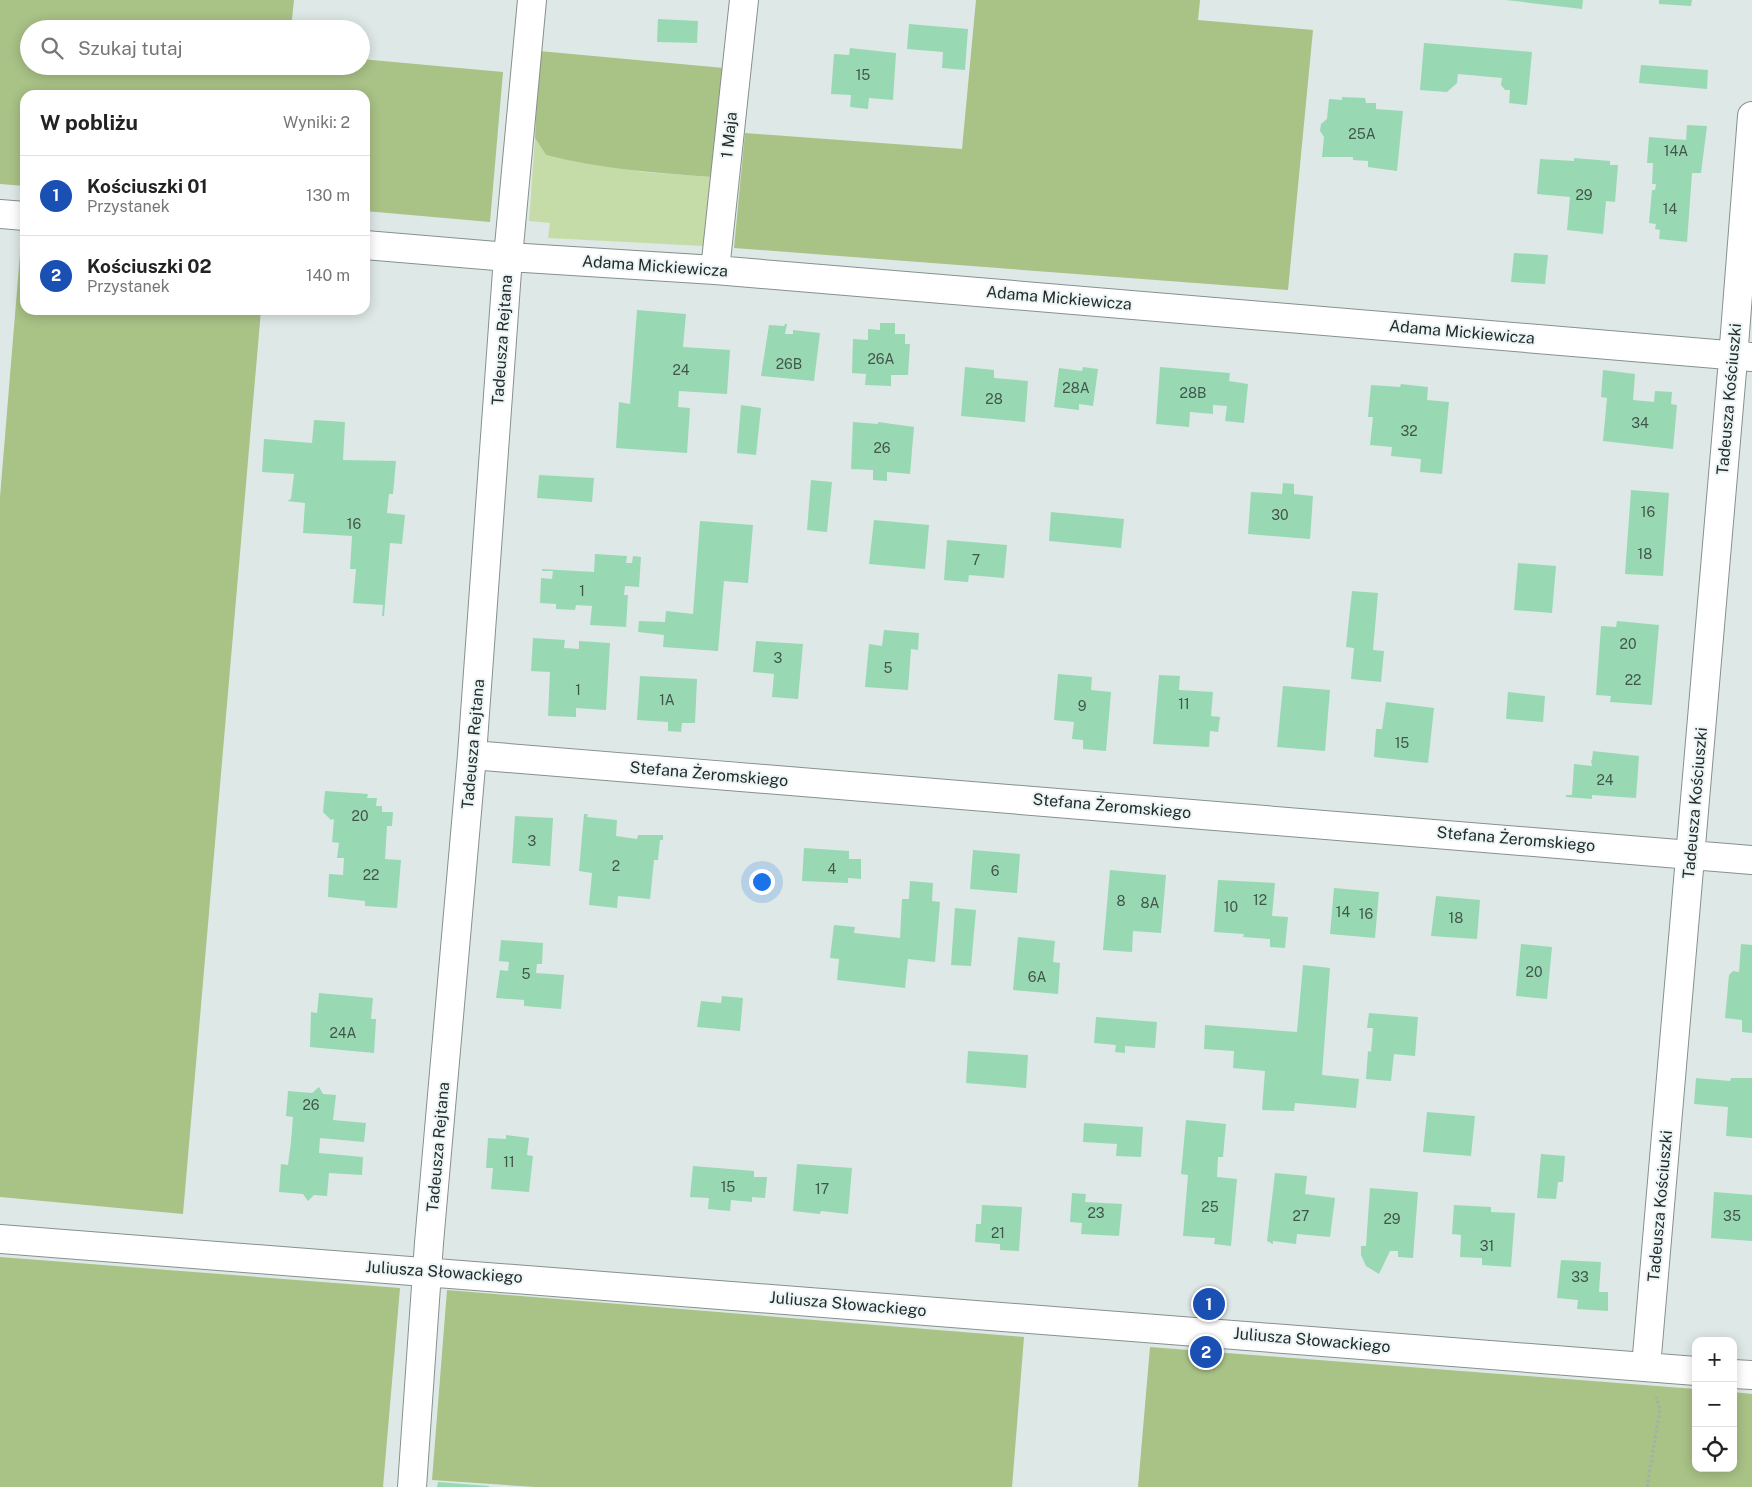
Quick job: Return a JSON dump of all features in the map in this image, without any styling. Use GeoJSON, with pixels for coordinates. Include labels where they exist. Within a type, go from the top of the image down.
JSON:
{"type":"FeatureCollection","features":[{"type":"Feature","properties":{"kind":"street","name":"Tadeusza Rejtana"},"geometry":{"type":"LineString","coordinates":[[412,1487],[428,1271],[472,754],[508,257],[532,0]]}},
{"type":"Feature","properties":{"kind":"street","name":"1 Maja"},"geometry":{"type":"LineString","coordinates":[[715,270],[744,0]]}},
{"type":"Feature","properties":{"kind":"street","name":"Tadeusza Kościuszki"},"geometry":{"type":"LineString","coordinates":[[1646,1367],[1691,854],[1743,356],[1752,116]]}},
{"type":"Feature","properties":{"kind":"street"},"geometry":{"type":"LineString","coordinates":[[0,214],[20,216]]}},
{"type":"Feature","properties":{"kind":"street","name":"Adama Mickiewicza"},"geometry":{"type":"LineString","coordinates":[[370,245],[508,257],[715,270],[1743,356]]}},
{"type":"Feature","properties":{"kind":"street","name":"Stefana Żeromskiego"},"geometry":{"type":"LineString","coordinates":[[472,754],[1752,860]]}},
{"type":"Feature","properties":{"kind":"street","name":"Juliusza Słowackiego"},"geometry":{"type":"LineString","coordinates":[[0,1238],[1692,1371]]}},
{"type":"Feature","properties":{"kind":"street"},"geometry":{"type":"LineString","coordinates":[[1737,1374],[1752,1375]]}},
{"type":"Feature","properties":{"kind":"path"},"geometry":{"type":"LineString","coordinates":[[1646,1367],[1660,1410],[1647,1487]]}},
{"type":"Feature","properties":{"kind":"green space"},"geometry":{"type":"Polygon","coordinates":[[[0,0],[294,0],[292,20],[20,20],[20,75],[370,75],[370,60],[503,72],[490,222],[370,211],[370,90],[20,90],[20,186],[0,184],[0,0]]]}},
{"type":"Feature","properties":{"kind":"green space"},"geometry":{"type":"Polygon","coordinates":[[[976,0],[1200,0],[1198,20],[1313,30],[1288,290],[734,248],[745,133],[962,149],[976,0]]]}},
{"type":"Feature","properties":{"kind":"green space"},"geometry":{"type":"Polygon","coordinates":[[[539,51],[724,68],[713,177],[608,167],[546,155],[535,138],[539,51]]]}},
{"type":"Feature","properties":{"kind":"green space"},"geometry":{"type":"Polygon","coordinates":[[[535,138],[546,155],[643,172],[713,177],[703,246],[548,238],[550,223],[529,221],[535,138]]]}},
{"type":"Feature","properties":{"kind":"green space"},"geometry":{"type":"Polygon","coordinates":[[[20,254],[20,315],[261,315],[183,1214],[0,1197],[0,497],[20,254]]]}},
{"type":"Feature","properties":{"kind":"green space"},"geometry":{"type":"Polygon","coordinates":[[[0,1257],[400,1288],[383,1487],[0,1487],[0,1257]]]}},
{"type":"Feature","properties":{"kind":"green space"},"geometry":{"type":"Polygon","coordinates":[[[447,1290],[1024,1337],[1012,1487],[535,1487],[432,1480],[447,1290]]]}},
{"type":"Feature","properties":{"kind":"green space"},"geometry":{"type":"Polygon","coordinates":[[[1150,1347],[1692,1389],[1692,1472],[1737,1472],[1737,1392],[1752,1394],[1752,1487],[1138,1487],[1150,1347]]]}},
{"type":"Feature","properties":{"kind":"building"},"geometry":{"type":"Polygon","coordinates":[[[1506,0],[1583,0],[1582,9],[1506,0]]]}},
{"type":"Feature","properties":{"kind":"building"},"geometry":{"type":"Polygon","coordinates":[[[1659,0],[1692,0],[1691,6],[1659,4],[1659,0]]]}},
{"type":"Feature","properties":{"kind":"building"},"geometry":{"type":"Polygon","coordinates":[[[658,19],[698,21],[697,43],[657,42],[658,19]]]}},
{"type":"Feature","properties":{"kind":"building"},"geometry":{"type":"Polygon","coordinates":[[[909,24],[968,29],[965,70],[942,68],[943,52],[907,49],[909,24]]]}},
{"type":"Feature","properties":{"kind":"building"},"geometry":{"type":"Polygon","coordinates":[[[1424,43],[1532,52],[1527,105],[1509,103],[1510,90],[1505,90],[1501,85],[1502,78],[1458,74],[1457,83],[1447,92],[1420,90],[1424,43]]]}},
{"type":"Feature","properties":{"kind":"building"},"geometry":{"type":"Polygon","coordinates":[[[850,48],[896,53],[893,100],[869,98],[868,109],[850,107],[851,95],[831,94],[834,54],[849,55],[850,48]]]}},
{"type":"Feature","properties":{"kind":"building"},"geometry":{"type":"Polygon","coordinates":[[[1641,65],[1708,70],[1707,89],[1639,83],[1641,65]]]}},
{"type":"Feature","properties":{"kind":"building"},"geometry":{"type":"Polygon","coordinates":[[[1342,97],[1365,98],[1366,103],[1376,103],[1376,109],[1403,111],[1397,171],[1368,167],[1368,161],[1353,160],[1353,157],[1322,157],[1324,137],[1320,131],[1321,124],[1327,119],[1329,99],[1342,100],[1342,97]]]}},
{"type":"Feature","properties":{"kind":"building"},"geometry":{"type":"Polygon","coordinates":[[[1687,125],[1707,126],[1701,173],[1692,173],[1687,242],[1659,239],[1660,230],[1655,229],[1656,224],[1649,223],[1652,190],[1655,190],[1656,184],[1652,184],[1653,163],[1647,163],[1649,137],[1686,140],[1687,125]]]}},
{"type":"Feature","properties":{"kind":"building"},"geometry":{"type":"Polygon","coordinates":[[[1574,158],[1610,161],[1610,165],[1618,165],[1615,202],[1606,201],[1603,234],[1567,230],[1570,197],[1537,194],[1540,159],[1574,161],[1574,158]]]}},
{"type":"Feature","properties":{"kind":"building"},"geometry":{"type":"Polygon","coordinates":[[[1514,253],[1548,255],[1545,284],[1511,282],[1514,253]]]}},
{"type":"Feature","properties":{"kind":"building"},"geometry":{"type":"Polygon","coordinates":[[[637,310],[686,314],[683,347],[730,350],[727,394],[679,391],[678,407],[690,408],[687,453],[616,448],[619,402],[630,404],[637,310]]]}},
{"type":"Feature","properties":{"kind":"building"},"geometry":{"type":"Polygon","coordinates":[[[880,323],[895,323],[895,334],[905,334],[905,344],[910,344],[908,375],[891,375],[891,386],[865,385],[866,374],[852,373],[853,339],[868,340],[868,329],[880,330],[880,323]]]}},
{"type":"Feature","properties":{"kind":"building"},"geometry":{"type":"Polygon","coordinates":[[[787,324],[785,334],[793,334],[793,330],[820,333],[814,381],[761,376],[769,325],[784,326],[787,324]]]}},
{"type":"Feature","properties":{"kind":"building"},"geometry":{"type":"Polygon","coordinates":[[[965,367],[994,370],[994,378],[1028,381],[1025,422],[961,416],[965,367]]]}},
{"type":"Feature","properties":{"kind":"building"},"geometry":{"type":"Polygon","coordinates":[[[1083,367],[1098,369],[1093,406],[1079,404],[1079,410],[1054,407],[1059,368],[1082,371],[1083,367]]]}},
{"type":"Feature","properties":{"kind":"building"},"geometry":{"type":"Polygon","coordinates":[[[1160,367],[1230,373],[1229,381],[1248,384],[1244,423],[1225,421],[1227,406],[1213,405],[1213,414],[1190,412],[1189,427],[1156,424],[1160,367]]]}},
{"type":"Feature","properties":{"kind":"building"},"geometry":{"type":"Polygon","coordinates":[[[1603,370],[1635,374],[1633,400],[1654,402],[1655,391],[1672,392],[1671,404],[1677,405],[1673,449],[1603,441],[1607,398],[1601,397],[1603,370]]]}},
{"type":"Feature","properties":{"kind":"building"},"geometry":{"type":"Polygon","coordinates":[[[1401,384],[1428,387],[1427,400],[1449,402],[1442,474],[1420,472],[1421,459],[1391,456],[1392,447],[1370,445],[1373,417],[1368,417],[1371,385],[1400,387],[1401,384]]]}},
{"type":"Feature","properties":{"kind":"building"},"geometry":{"type":"Polygon","coordinates":[[[741,405],[761,408],[756,455],[737,453],[741,405]]]}},
{"type":"Feature","properties":{"kind":"building"},"geometry":{"type":"Polygon","coordinates":[[[314,420],[345,422],[343,460],[396,461],[393,494],[389,494],[387,513],[405,515],[402,544],[390,543],[384,616],[382,616],[383,605],[353,603],[356,569],[350,569],[352,536],[303,533],[305,503],[287,501],[291,499],[294,474],[262,472],[264,439],[312,443],[314,420]]]}},
{"type":"Feature","properties":{"kind":"building"},"geometry":{"type":"Polygon","coordinates":[[[853,422],[878,424],[878,422],[914,427],[910,474],[887,472],[887,481],[873,480],[873,470],[851,469],[853,422]]]}},
{"type":"Feature","properties":{"kind":"building"},"geometry":{"type":"Polygon","coordinates":[[[539,475],[594,478],[592,502],[537,498],[539,475]]]}},
{"type":"Feature","properties":{"kind":"building"},"geometry":{"type":"Polygon","coordinates":[[[811,480],[832,482],[827,532],[807,530],[811,480]]]}},
{"type":"Feature","properties":{"kind":"building"},"geometry":{"type":"Polygon","coordinates":[[[1283,483],[1294,484],[1294,494],[1313,496],[1310,539],[1248,534],[1251,492],[1282,494],[1283,483]]]}},
{"type":"Feature","properties":{"kind":"building"},"geometry":{"type":"Polygon","coordinates":[[[1631,490],[1669,493],[1663,576],[1625,574],[1631,490]]]}},
{"type":"Feature","properties":{"kind":"building"},"geometry":{"type":"Polygon","coordinates":[[[1051,512],[1124,519],[1121,548],[1049,541],[1051,512]]]}},
{"type":"Feature","properties":{"kind":"building"},"geometry":{"type":"Polygon","coordinates":[[[874,520],[929,525],[925,569],[869,564],[874,520]]]}},
{"type":"Feature","properties":{"kind":"building"},"geometry":{"type":"Polygon","coordinates":[[[700,521],[753,525],[748,583],[724,581],[718,651],[663,647],[664,635],[638,632],[639,621],[665,622],[666,611],[693,614],[700,521]]]}},
{"type":"Feature","properties":{"kind":"building"},"geometry":{"type":"Polygon","coordinates":[[[947,540],[1007,545],[1004,578],[969,575],[968,582],[944,580],[947,540]]]}},
{"type":"Feature","properties":{"kind":"building"},"geometry":{"type":"Polygon","coordinates":[[[595,554],[627,556],[626,563],[632,563],[633,556],[641,557],[639,587],[625,586],[624,595],[628,595],[626,627],[590,625],[592,606],[576,605],[575,610],[556,609],[556,604],[540,603],[541,578],[552,579],[553,571],[542,571],[542,569],[594,572],[595,554]]]}},
{"type":"Feature","properties":{"kind":"building"},"geometry":{"type":"Polygon","coordinates":[[[1518,563],[1556,566],[1552,613],[1514,610],[1518,563]]]}},
{"type":"Feature","properties":{"kind":"building"},"geometry":{"type":"Polygon","coordinates":[[[1352,591],[1378,593],[1373,650],[1384,651],[1381,682],[1351,679],[1354,648],[1346,647],[1352,591]]]}},
{"type":"Feature","properties":{"kind":"building"},"geometry":{"type":"Polygon","coordinates":[[[1617,621],[1659,625],[1652,705],[1610,702],[1611,696],[1596,695],[1601,626],[1616,627],[1617,621]]]}},
{"type":"Feature","properties":{"kind":"building"},"geometry":{"type":"Polygon","coordinates":[[[884,630],[919,633],[918,650],[911,649],[908,690],[865,687],[869,644],[882,646],[884,630]]]}},
{"type":"Feature","properties":{"kind":"building"},"geometry":{"type":"Polygon","coordinates":[[[533,638],[565,640],[564,648],[579,649],[579,641],[610,643],[606,710],[576,708],[576,717],[548,716],[550,672],[531,671],[533,638]]]}},
{"type":"Feature","properties":{"kind":"building"},"geometry":{"type":"Polygon","coordinates":[[[756,641],[803,644],[798,699],[772,697],[774,674],[753,672],[756,641]]]}},
{"type":"Feature","properties":{"kind":"building"},"geometry":{"type":"Polygon","coordinates":[[[1058,674],[1092,677],[1091,690],[1111,692],[1106,751],[1083,749],[1083,740],[1072,739],[1074,722],[1054,720],[1058,674]]]}},
{"type":"Feature","properties":{"kind":"building"},"geometry":{"type":"Polygon","coordinates":[[[1159,675],[1180,676],[1179,690],[1213,692],[1211,716],[1220,717],[1218,732],[1210,731],[1209,747],[1153,744],[1159,675]]]}},
{"type":"Feature","properties":{"kind":"building"},"geometry":{"type":"Polygon","coordinates":[[[640,676],[697,679],[695,723],[682,723],[681,732],[668,731],[668,722],[637,720],[640,676]]]}},
{"type":"Feature","properties":{"kind":"building"},"geometry":{"type":"Polygon","coordinates":[[[1283,686],[1330,690],[1325,751],[1277,747],[1283,686]]]}},
{"type":"Feature","properties":{"kind":"building"},"geometry":{"type":"Polygon","coordinates":[[[1508,692],[1545,696],[1543,722],[1506,719],[1508,692]]]}},
{"type":"Feature","properties":{"kind":"building"},"geometry":{"type":"Polygon","coordinates":[[[1386,702],[1434,708],[1428,763],[1374,757],[1376,729],[1382,729],[1386,702]]]}},
{"type":"Feature","properties":{"kind":"building"},"geometry":{"type":"Polygon","coordinates":[[[1593,751],[1639,756],[1636,798],[1592,795],[1592,799],[1566,797],[1566,795],[1572,795],[1574,764],[1592,766],[1593,751]]]}},
{"type":"Feature","properties":{"kind":"building"},"geometry":{"type":"Polygon","coordinates":[[[325,791],[368,794],[367,798],[377,798],[376,806],[382,806],[382,812],[393,812],[392,826],[387,826],[385,859],[401,860],[397,908],[365,906],[365,901],[328,897],[329,874],[343,875],[344,858],[337,858],[339,843],[332,842],[334,819],[331,820],[323,812],[325,791]]]}},
{"type":"Feature","properties":{"kind":"building"},"geometry":{"type":"Polygon","coordinates":[[[584,814],[588,814],[587,817],[617,820],[616,836],[637,839],[638,835],[663,835],[663,840],[660,840],[658,860],[654,860],[650,899],[618,896],[617,908],[589,905],[592,873],[579,871],[584,814]]]}},
{"type":"Feature","properties":{"kind":"building"},"geometry":{"type":"Polygon","coordinates":[[[515,816],[553,818],[550,866],[512,863],[515,816]]]}},
{"type":"Feature","properties":{"kind":"building"},"geometry":{"type":"Polygon","coordinates":[[[804,848],[849,851],[849,859],[861,859],[861,879],[848,878],[848,883],[802,881],[804,848]]]}},
{"type":"Feature","properties":{"kind":"building"},"geometry":{"type":"Polygon","coordinates":[[[973,850],[1020,854],[1017,893],[970,889],[973,850]]]}},
{"type":"Feature","properties":{"kind":"building"},"geometry":{"type":"Polygon","coordinates":[[[1110,870],[1166,875],[1161,933],[1133,931],[1132,952],[1103,950],[1110,870]]]}},
{"type":"Feature","properties":{"kind":"building"},"geometry":{"type":"Polygon","coordinates":[[[1218,880],[1275,883],[1272,916],[1288,917],[1285,948],[1270,947],[1270,939],[1243,937],[1244,934],[1214,932],[1218,880]]]}},
{"type":"Feature","properties":{"kind":"building"},"geometry":{"type":"Polygon","coordinates":[[[910,881],[933,883],[932,901],[940,902],[935,962],[908,959],[905,988],[837,980],[839,959],[830,958],[834,925],[855,927],[854,933],[900,938],[902,899],[909,899],[910,881]]]}},
{"type":"Feature","properties":{"kind":"building"},"geometry":{"type":"Polygon","coordinates":[[[1334,888],[1379,892],[1375,938],[1330,934],[1334,888]]]}},
{"type":"Feature","properties":{"kind":"building"},"geometry":{"type":"Polygon","coordinates":[[[1436,896],[1480,900],[1477,939],[1431,936],[1436,896]]]}},
{"type":"Feature","properties":{"kind":"building"},"geometry":{"type":"Polygon","coordinates":[[[955,908],[976,910],[971,966],[951,965],[955,908]]]}},
{"type":"Feature","properties":{"kind":"building"},"geometry":{"type":"Polygon","coordinates":[[[1018,937],[1055,941],[1053,962],[1060,963],[1058,994],[1013,990],[1018,937]]]}},
{"type":"Feature","properties":{"kind":"building"},"geometry":{"type":"Polygon","coordinates":[[[501,940],[543,943],[542,964],[537,964],[536,973],[564,975],[561,1009],[524,1006],[524,1000],[496,998],[500,970],[508,971],[509,962],[499,961],[501,940]]]}},
{"type":"Feature","properties":{"kind":"building"},"geometry":{"type":"Polygon","coordinates":[[[1521,944],[1552,947],[1547,999],[1516,996],[1521,944]]]}},
{"type":"Feature","properties":{"kind":"building"},"geometry":{"type":"Polygon","coordinates":[[[1741,944],[1752,945],[1752,1033],[1742,1032],[1742,1020],[1725,1018],[1729,975],[1733,971],[1739,972],[1741,944]]]}},
{"type":"Feature","properties":{"kind":"building"},"geometry":{"type":"Polygon","coordinates":[[[1303,965],[1330,968],[1322,1075],[1359,1079],[1356,1108],[1295,1103],[1294,1111],[1262,1110],[1265,1071],[1233,1068],[1234,1051],[1204,1049],[1205,1025],[1297,1032],[1303,965]]]}},
{"type":"Feature","properties":{"kind":"building"},"geometry":{"type":"Polygon","coordinates":[[[319,993],[373,998],[371,1019],[376,1019],[374,1053],[310,1047],[311,1012],[317,1013],[319,993]]]}},
{"type":"Feature","properties":{"kind":"building"},"geometry":{"type":"Polygon","coordinates":[[[722,996],[743,998],[740,1031],[697,1027],[701,1001],[721,1003],[722,996]]]}},
{"type":"Feature","properties":{"kind":"building"},"geometry":{"type":"Polygon","coordinates":[[[1369,1013],[1418,1017],[1415,1056],[1394,1054],[1391,1081],[1366,1079],[1368,1051],[1371,1052],[1373,1028],[1367,1028],[1369,1013]]]}},
{"type":"Feature","properties":{"kind":"building"},"geometry":{"type":"Polygon","coordinates":[[[1096,1017],[1157,1022],[1155,1048],[1125,1046],[1125,1053],[1115,1052],[1116,1045],[1094,1043],[1096,1017]]]}},
{"type":"Feature","properties":{"kind":"building"},"geometry":{"type":"Polygon","coordinates":[[[968,1051],[1028,1055],[1026,1088],[966,1083],[968,1051]]]}},
{"type":"Feature","properties":{"kind":"building"},"geometry":{"type":"Polygon","coordinates":[[[1696,1078],[1730,1081],[1731,1078],[1752,1078],[1752,1138],[1726,1136],[1728,1107],[1694,1104],[1696,1078]]]}},
{"type":"Feature","properties":{"kind":"building"},"geometry":{"type":"Polygon","coordinates":[[[319,1087],[323,1094],[336,1095],[333,1120],[366,1123],[364,1142],[320,1138],[319,1153],[363,1157],[362,1175],[329,1173],[327,1196],[314,1195],[308,1201],[303,1194],[279,1192],[281,1164],[288,1165],[291,1142],[293,1117],[286,1116],[288,1091],[312,1093],[319,1087]]]}},
{"type":"Feature","properties":{"kind":"building"},"geometry":{"type":"Polygon","coordinates":[[[1427,1112],[1475,1116],[1471,1156],[1423,1152],[1427,1112]]]}},
{"type":"Feature","properties":{"kind":"building"},"geometry":{"type":"Polygon","coordinates":[[[1186,1120],[1226,1124],[1223,1157],[1218,1157],[1217,1177],[1237,1179],[1231,1246],[1214,1244],[1215,1238],[1183,1236],[1188,1175],[1181,1174],[1186,1120]]]}},
{"type":"Feature","properties":{"kind":"building"},"geometry":{"type":"Polygon","coordinates":[[[1084,1123],[1143,1127],[1141,1157],[1116,1156],[1117,1144],[1083,1142],[1084,1123]]]}},
{"type":"Feature","properties":{"kind":"building"},"geometry":{"type":"Polygon","coordinates":[[[506,1135],[529,1138],[527,1155],[533,1156],[529,1192],[491,1189],[493,1168],[486,1168],[488,1138],[506,1139],[506,1135]]]}},
{"type":"Feature","properties":{"kind":"building"},"geometry":{"type":"Polygon","coordinates":[[[1541,1154],[1565,1156],[1563,1182],[1558,1182],[1556,1199],[1537,1198],[1541,1154]]]}},
{"type":"Feature","properties":{"kind":"building"},"geometry":{"type":"Polygon","coordinates":[[[797,1164],[852,1168],[848,1214],[821,1211],[820,1214],[793,1211],[797,1164]]]}},
{"type":"Feature","properties":{"kind":"building"},"geometry":{"type":"Polygon","coordinates":[[[693,1166],[754,1171],[754,1177],[767,1177],[765,1198],[752,1197],[752,1202],[731,1200],[730,1211],[708,1209],[709,1198],[690,1197],[693,1166]]]}},
{"type":"Feature","properties":{"kind":"building"},"geometry":{"type":"Polygon","coordinates":[[[1275,1173],[1307,1176],[1305,1194],[1335,1198],[1330,1237],[1297,1234],[1296,1244],[1273,1241],[1273,1244],[1267,1241],[1275,1173]]]}},
{"type":"Feature","properties":{"kind":"building"},"geometry":{"type":"Polygon","coordinates":[[[1370,1188],[1418,1192],[1413,1258],[1398,1257],[1398,1251],[1390,1251],[1379,1274],[1366,1266],[1361,1255],[1361,1246],[1366,1246],[1370,1188]]]}},
{"type":"Feature","properties":{"kind":"building"},"geometry":{"type":"Polygon","coordinates":[[[1714,1192],[1752,1195],[1752,1241],[1711,1238],[1714,1192]]]}},
{"type":"Feature","properties":{"kind":"building"},"geometry":{"type":"Polygon","coordinates":[[[1072,1193],[1086,1194],[1085,1202],[1122,1204],[1119,1236],[1081,1234],[1082,1223],[1070,1222],[1072,1193]]]}},
{"type":"Feature","properties":{"kind":"building"},"geometry":{"type":"Polygon","coordinates":[[[982,1205],[1022,1207],[1019,1251],[1000,1250],[1000,1244],[975,1242],[976,1224],[981,1224],[982,1205]]]}},
{"type":"Feature","properties":{"kind":"building"},"geometry":{"type":"Polygon","coordinates":[[[1454,1205],[1491,1207],[1491,1212],[1515,1213],[1511,1267],[1482,1265],[1482,1258],[1460,1257],[1461,1235],[1452,1234],[1454,1205]]]}},
{"type":"Feature","properties":{"kind":"building"},"geometry":{"type":"Polygon","coordinates":[[[1561,1260],[1601,1262],[1599,1292],[1608,1292],[1608,1311],[1577,1309],[1578,1300],[1557,1298],[1561,1260]]]}},
{"type":"Feature","properties":{"kind":"building"},"geometry":{"type":"Polygon","coordinates":[[[438,1482],[489,1486],[489,1487],[437,1487],[438,1482]]]}},
{"type":"Feature","properties":{"kind":"place","name":"Kościuszki 01"},"geometry":{"type":"Point","coordinates":[1209,1304]}},
{"type":"Feature","properties":{"kind":"place","name":"Kościuszki 02"},"geometry":{"type":"Point","coordinates":[1206,1352]}}]}
